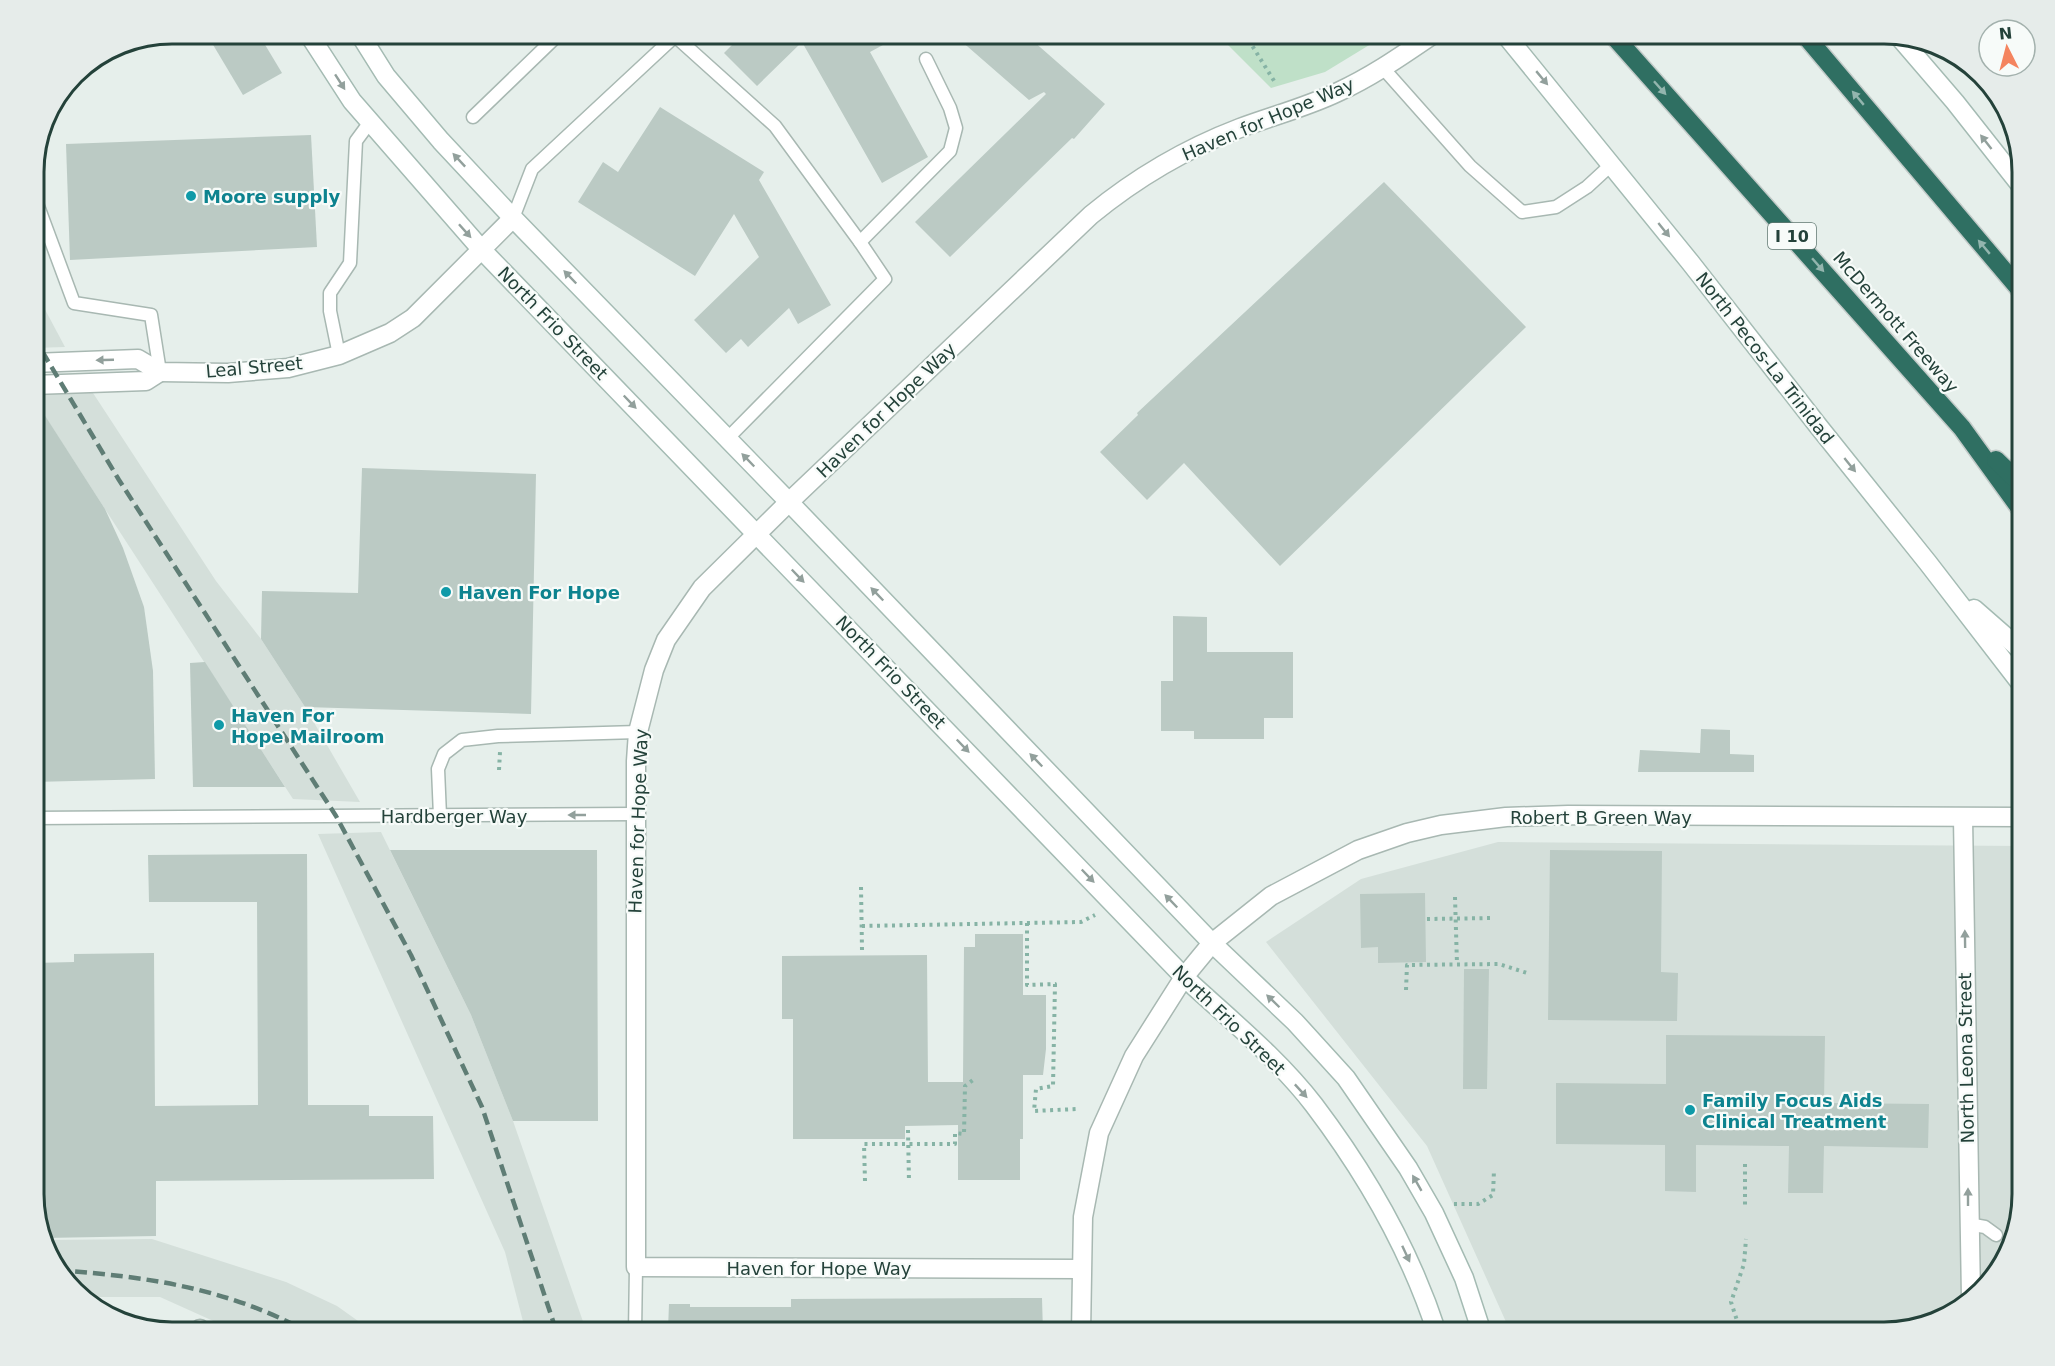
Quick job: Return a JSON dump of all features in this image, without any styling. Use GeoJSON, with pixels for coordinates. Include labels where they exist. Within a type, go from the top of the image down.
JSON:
{"type":"FeatureCollection","features":[{"type":"Feature","properties":{"kind":"highway","name":"McDermott Freeway"},"geometry":{"type":"LineString","coordinates":[[1620,44],[1962,428],[2012,497]]}},
{"type":"Feature","properties":{"kind":"highway"},"geometry":{"type":"LineString","coordinates":[[1812,44],[2012,280]]}},
{"type":"Feature","properties":{"kind":"highway"},"geometry":{"type":"LineString","coordinates":[[1962,428],[2012,476]]}},
{"type":"Feature","properties":{"kind":"main road","name":"North Frio Street"},"geometry":{"type":"LineString","coordinates":[[315,44],[352,101],[482,249],[1184,977],[1264,1051],[1313,1104],[1372,1190],[1396,1232],[1424,1294],[1433,1322]]}},
{"type":"Feature","properties":{"kind":"main road"},"geometry":{"type":"LineString","coordinates":[[366,44],[386,76],[441,141],[513,218],[1212,943],[1295,1022],[1346,1078],[1408,1168],[1434,1213],[1464,1278],[1478,1322]]}},
{"type":"Feature","properties":{"kind":"main road","name":"Haven for Hope Way"},"geometry":{"type":"LineString","coordinates":[[1081,1269],[636,1267],[635,814],[638,732],[654,670],[666,640],[702,588],[789,502],[1091,215],[1123,189],[1159,166],[1238,129],[1338,93],[1383,68],[1419,44]]}},
{"type":"Feature","properties":{"kind":"main road","name":"North Pecos-La Trinidad"},"geometry":{"type":"LineString","coordinates":[[1513,44],[1612,164],[2012,672]]}},
{"type":"Feature","properties":{"kind":"main road"},"geometry":{"type":"LineString","coordinates":[[1911,47],[2012,175]]}},
{"type":"Feature","properties":{"kind":"main road","name":"Leal Street"},"geometry":{"type":"LineString","coordinates":[[44,363],[138,359],[160,372],[228,373],[288,368],[339,355],[390,333],[413,318],[513,218]]}},
{"type":"Feature","properties":{"kind":"main road","name":"Leal Street"},"geometry":{"type":"LineString","coordinates":[[44,385],[147,381],[160,372]]}},
{"type":"Feature","properties":{"kind":"main road"},"geometry":{"type":"LineString","coordinates":[[1928,563],[1970,606],[2012,642]]}},
{"type":"Feature","properties":{"kind":"main road","name":"Robert B Green Way"},"geometry":{"type":"LineString","coordinates":[[1081,1322],[1083,1217],[1099,1133],[1134,1056],[1184,977],[1212,943],[1271,896],[1320,869],[1358,850],[1407,833],[1441,825],[1506,817],[1568,815],[2012,817]]}},
{"type":"Feature","properties":{"kind":"main road","name":"North Leona Street"},"geometry":{"type":"LineString","coordinates":[[1963,818],[1971,1288]]}},
{"type":"Feature","properties":{"kind":"lane"},"geometry":{"type":"LineString","coordinates":[[473,117],[549,44]]}},
{"type":"Feature","properties":{"kind":"lane"},"geometry":{"type":"LineString","coordinates":[[513,218],[532,169],[664,44]]}},
{"type":"Feature","properties":{"kind":"lane"},"geometry":{"type":"LineString","coordinates":[[686,44],[775,126],[861,242],[885,279],[727,439]]}},
{"type":"Feature","properties":{"kind":"lane"},"geometry":{"type":"LineString","coordinates":[[861,242],[950,151],[956,128],[950,108],[926,60]]}},
{"type":"Feature","properties":{"kind":"lane"},"geometry":{"type":"LineString","coordinates":[[1383,68],[1470,166],[1522,212],[1556,207],[1587,187],[1612,164]]}},
{"type":"Feature","properties":{"kind":"lane"},"geometry":{"type":"LineString","coordinates":[[339,355],[330,311],[330,293],[350,263],[356,141],[370,122]]}},
{"type":"Feature","properties":{"kind":"lane"},"geometry":{"type":"LineString","coordinates":[[44,222],[74,303],[151,315],[160,372]]}},
{"type":"Feature","properties":{"kind":"lane"},"geometry":{"type":"LineString","coordinates":[[440,816],[438,769],[444,754],[462,740],[498,736],[638,732]]}},
{"type":"Feature","properties":{"kind":"lane","name":"Hardberger Way"},"geometry":{"type":"LineString","coordinates":[[44,818],[635,814]]}},
{"type":"Feature","properties":{"kind":"lane"},"geometry":{"type":"LineString","coordinates":[[1968,1224],[1985,1227],[1996,1235]]}},
{"type":"Feature","properties":{"kind":"lane"},"geometry":{"type":"LineString","coordinates":[[635,1322],[636,1267]]}},
{"type":"Feature","properties":{"kind":"path"},"geometry":{"type":"LineString","coordinates":[[1251,44],[1276,84]]}},
{"type":"Feature","properties":{"kind":"path"},"geometry":{"type":"LineString","coordinates":[[499,770],[500,751]]}},
{"type":"Feature","properties":{"kind":"path"},"geometry":{"type":"LineString","coordinates":[[861,887],[862,950]]}},
{"type":"Feature","properties":{"kind":"path"},"geometry":{"type":"LineString","coordinates":[[1455,897],[1457,964]]}},
{"type":"Feature","properties":{"kind":"path"},"geometry":{"type":"LineString","coordinates":[[862,926],[1081,922],[1101,912]]}},
{"type":"Feature","properties":{"kind":"path"},"geometry":{"type":"LineString","coordinates":[[1427,919],[1492,918]]}},
{"type":"Feature","properties":{"kind":"path"},"geometry":{"type":"LineString","coordinates":[[1027,923],[1027,985],[1055,984],[1053,1086],[1036,1089],[1034,1111],[1076,1109]]}},
{"type":"Feature","properties":{"kind":"path"},"geometry":{"type":"LineString","coordinates":[[1406,990],[1407,965],[1498,964],[1527,974]]}},
{"type":"Feature","properties":{"kind":"path"},"geometry":{"type":"LineString","coordinates":[[865,1181],[864,1144],[955,1144],[954,1133],[964,1134],[965,1086],[973,1080]]}},
{"type":"Feature","properties":{"kind":"path"},"geometry":{"type":"LineString","coordinates":[[908,1130],[909,1182]]}},
{"type":"Feature","properties":{"kind":"path"},"geometry":{"type":"LineString","coordinates":[[1745,1164],[1745,1206]]}},
{"type":"Feature","properties":{"kind":"path"},"geometry":{"type":"LineString","coordinates":[[1450,1203],[1460,1206],[1485,1202],[1493,1195],[1494,1170]]}},
{"type":"Feature","properties":{"kind":"path"},"geometry":{"type":"LineString","coordinates":[[1737,1322],[1731,1302],[1744,1264],[1746,1239]]}},
{"type":"Feature","properties":{"kind":"shaded area"},"geometry":{"type":"Polygon","coordinates":[[[44,308],[65,347],[44,348],[44,308]]]}},
{"type":"Feature","properties":{"kind":"shaded area"},"geometry":{"type":"Polygon","coordinates":[[[44,388],[93,393],[216,581],[261,639],[305,707],[360,802],[293,799],[44,415],[44,388]]]}},
{"type":"Feature","properties":{"kind":"shaded area"},"geometry":{"type":"Polygon","coordinates":[[[381,832],[471,1015],[513,1121],[583,1322],[523,1322],[505,1252],[318,834],[381,832]]]}},
{"type":"Feature","properties":{"kind":"shaded area"},"geometry":{"type":"Polygon","coordinates":[[[1498,842],[2012,846],[2012,1195],[2005,1236],[1990,1266],[1974,1285],[1948,1305],[1933,1313],[1900,1321],[1506,1322],[1427,1146],[1266,942],[1361,879],[1498,842]]]}},
{"type":"Feature","properties":{"kind":"shaded area"},"geometry":{"type":"Polygon","coordinates":[[[152,1239],[286,1282],[337,1306],[360,1322],[216,1322],[160,1297],[95,1297],[70,1272],[52,1240],[152,1239]]]}},
{"type":"Feature","properties":{"kind":"green space"},"geometry":{"type":"Polygon","coordinates":[[[1227,44],[1371,44],[1325,72],[1271,88],[1227,44]]]}},
{"type":"Feature","properties":{"kind":"building"},"geometry":{"type":"Polygon","coordinates":[[[213,44],[265,44],[282,73],[243,95],[213,44]]]}},
{"type":"Feature","properties":{"kind":"building"},"geometry":{"type":"Polygon","coordinates":[[[733,44],[800,44],[757,86],[724,53],[733,44]]]}},
{"type":"Feature","properties":{"kind":"building"},"geometry":{"type":"Polygon","coordinates":[[[803,44],[885,44],[870,52],[928,157],[882,183],[803,44]]]}},
{"type":"Feature","properties":{"kind":"building"},"geometry":{"type":"Polygon","coordinates":[[[965,44],[1037,44],[1105,104],[1074,139],[1072,138],[950,257],[915,222],[1046,94],[1044,92],[1029,100],[965,44]]]}},
{"type":"Feature","properties":{"kind":"building"},"geometry":{"type":"Polygon","coordinates":[[[660,107],[764,172],[759,180],[831,305],[798,324],[789,308],[748,347],[741,339],[726,353],[694,320],[759,257],[734,214],[695,276],[578,202],[603,162],[618,172],[660,107]]]}},
{"type":"Feature","properties":{"kind":"building","name":"Moore supply"},"geometry":{"type":"Polygon","coordinates":[[[311,135],[317,247],[70,260],[66,144],[311,135]]]}},
{"type":"Feature","properties":{"kind":"building"},"geometry":{"type":"Polygon","coordinates":[[[1384,182],[1526,327],[1280,566],[1184,463],[1147,500],[1100,452],[1138,415],[1137,413],[1384,182]]]}},
{"type":"Feature","properties":{"kind":"building"},"geometry":{"type":"Polygon","coordinates":[[[44,414],[105,509],[123,548],[144,607],[153,671],[155,779],[44,782],[44,414]]]}},
{"type":"Feature","properties":{"kind":"building","name":"Haven For Hope"},"geometry":{"type":"Polygon","coordinates":[[[362,468],[536,474],[531,714],[305,707],[261,639],[262,591],[358,593],[362,468]]]}},
{"type":"Feature","properties":{"kind":"building"},"geometry":{"type":"Polygon","coordinates":[[[1173,616],[1207,617],[1207,652],[1293,652],[1293,718],[1264,718],[1264,739],[1194,739],[1194,731],[1161,731],[1161,681],[1173,681],[1173,616]]]}},
{"type":"Feature","properties":{"kind":"building","name":"Haven For Hope Mailroom"},"geometry":{"type":"Polygon","coordinates":[[[205,662],[285,787],[193,787],[190,663],[205,662]]]}},
{"type":"Feature","properties":{"kind":"building"},"geometry":{"type":"Polygon","coordinates":[[[1701,729],[1730,730],[1730,754],[1754,755],[1754,772],[1638,772],[1640,750],[1700,753],[1701,729]]]}},
{"type":"Feature","properties":{"kind":"building"},"geometry":{"type":"Polygon","coordinates":[[[390,850],[597,850],[598,1121],[513,1121],[471,1015],[390,850]]]}},
{"type":"Feature","properties":{"kind":"building"},"geometry":{"type":"Polygon","coordinates":[[[1550,850],[1662,851],[1661,972],[1678,973],[1677,1021],[1548,1020],[1550,850]]]}},
{"type":"Feature","properties":{"kind":"building"},"geometry":{"type":"Polygon","coordinates":[[[307,854],[308,1105],[369,1105],[369,1116],[433,1116],[434,1179],[156,1181],[156,1236],[51,1238],[44,1203],[44,963],[74,962],[74,954],[154,953],[155,1106],[258,1105],[257,902],[149,902],[148,855],[307,854]]]}},
{"type":"Feature","properties":{"kind":"building"},"geometry":{"type":"Polygon","coordinates":[[[1425,893],[1426,962],[1378,963],[1378,947],[1361,948],[1360,894],[1425,893]]]}},
{"type":"Feature","properties":{"kind":"building"},"geometry":{"type":"Polygon","coordinates":[[[975,934],[1023,934],[1023,995],[1046,995],[1046,1049],[1043,1075],[1023,1075],[1023,1139],[1020,1139],[1020,1180],[958,1180],[958,1125],[905,1126],[905,1139],[793,1139],[793,1019],[782,1019],[782,956],[927,955],[928,1082],[963,1082],[964,947],[975,947],[975,934]]]}},
{"type":"Feature","properties":{"kind":"building"},"geometry":{"type":"Polygon","coordinates":[[[1464,969],[1489,969],[1487,1089],[1463,1089],[1464,969]]]}},
{"type":"Feature","properties":{"kind":"building","name":"Family Focus Aids Clinical Treatment"},"geometry":{"type":"Polygon","coordinates":[[[1666,1035],[1825,1036],[1824,1103],[1929,1104],[1928,1148],[1824,1146],[1823,1193],[1788,1193],[1789,1146],[1696,1145],[1696,1192],[1665,1191],[1665,1145],[1556,1144],[1556,1083],[1666,1084],[1666,1035]]]}},
{"type":"Feature","properties":{"kind":"building"},"geometry":{"type":"Polygon","coordinates":[[[1042,1298],[1043,1322],[668,1322],[669,1304],[690,1304],[690,1307],[791,1307],[791,1299],[1042,1298]]]}},
{"type":"Feature","properties":{"kind":"railway"},"geometry":{"type":"LineString","coordinates":[[44,354],[119,480],[336,816],[411,955],[482,1107],[553,1322]]}},
{"type":"Feature","properties":{"kind":"railway"},"geometry":{"type":"LineString","coordinates":[[69,1271],[124,1276],[187,1287],[249,1305],[287,1322]]}},
{"type":"Feature","properties":{"kind":"place","name":"Moore supply"},"geometry":{"type":"Point","coordinates":[191,196]}},
{"type":"Feature","properties":{"kind":"place","name":"Haven For Hope"},"geometry":{"type":"Point","coordinates":[446,592]}},
{"type":"Feature","properties":{"kind":"place","name":"Haven For Hope Mailroom"},"geometry":{"type":"Point","coordinates":[219,725]}},
{"type":"Feature","properties":{"kind":"place","name":"Family Focus Aids Clinical Treatment"},"geometry":{"type":"Point","coordinates":[1690,1110]}}]}
